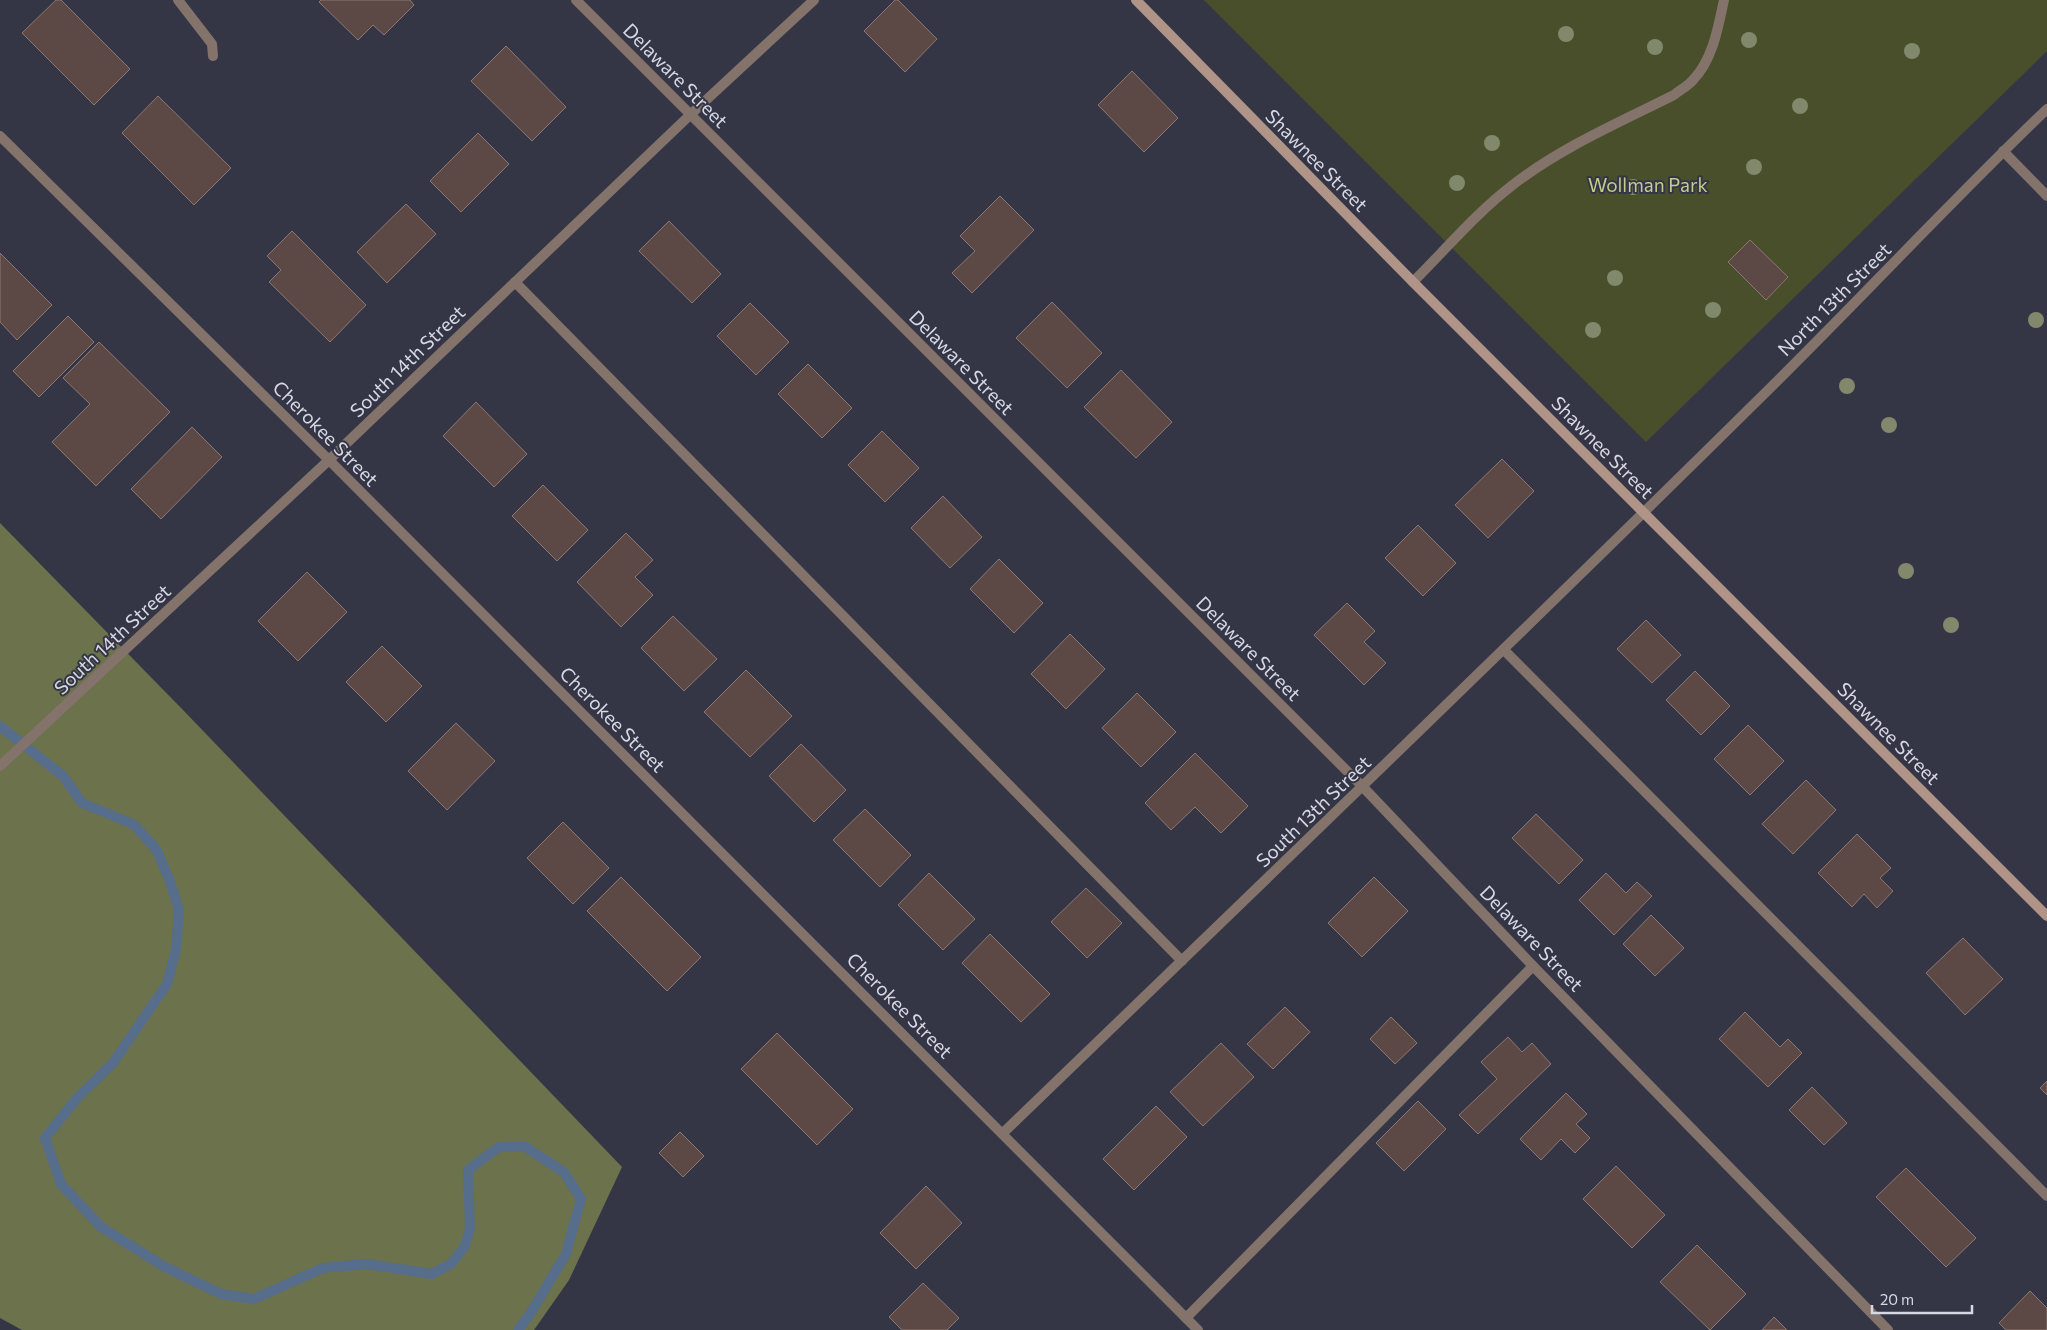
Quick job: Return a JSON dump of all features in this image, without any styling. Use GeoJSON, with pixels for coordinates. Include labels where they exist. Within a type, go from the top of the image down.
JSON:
{"type":"FeatureCollection","features":[{"type":"Feature","properties":{"kind":"street"},"geometry":{"type":"LineString","coordinates":[[178,0],[212,44],[213,56]]}},
{"type":"Feature","properties":{"kind":"street","name":"Delaware Street"},"geometry":{"type":"LineString","coordinates":[[576,0],[1363,787],[1533,966],[1888,1330]]}},
{"type":"Feature","properties":{"kind":"street","name":"South 14th Street"},"geometry":{"type":"LineString","coordinates":[[1,765],[329,460],[690,114],[814,0]]}},
{"type":"Feature","properties":{"kind":"street","name":"Shawnee Street"},"geometry":{"type":"LineString","coordinates":[[1136,0],[1413,282],[2047,916]]}},
{"type":"Feature","properties":{"kind":"street"},"geometry":{"type":"LineString","coordinates":[[1413,282],[1486,207],[1515,183],[1546,161],[1674,95],[1693,81],[1708,58],[1716,36],[1724,0]]}},
{"type":"Feature","properties":{"kind":"street","name":"North 13th Street"},"geometry":{"type":"LineString","coordinates":[[1644,512],[1845,315],[2003,151],[2047,109]]}},
{"type":"Feature","properties":{"kind":"street","name":"Cherokee Street"},"geometry":{"type":"LineString","coordinates":[[0,136],[329,460],[1198,1330]]}},
{"type":"Feature","properties":{"kind":"street"},"geometry":{"type":"LineString","coordinates":[[2003,151],[2047,196]]}},
{"type":"Feature","properties":{"kind":"street"},"geometry":{"type":"LineString","coordinates":[[515,282],[1182,961]]}},
{"type":"Feature","properties":{"kind":"street","name":"South 13th Street"},"geometry":{"type":"LineString","coordinates":[[1003,1133],[1363,787],[1644,512]]}},
{"type":"Feature","properties":{"kind":"street"},"geometry":{"type":"LineString","coordinates":[[1504,650],[2047,1196]]}},
{"type":"Feature","properties":{"kind":"street"},"geometry":{"type":"LineString","coordinates":[[1186,1318],[1533,966]]}},
{"type":"Feature","properties":{"kind":"green space","name":"Wollman Park"},"geometry":{"type":"Polygon","coordinates":[[[1204,0],[2047,0],[2047,51],[1646,442],[1204,0]]]}},
{"type":"Feature","properties":{"kind":"green space"},"geometry":{"type":"Polygon","coordinates":[[[0,523],[184,711],[622,1167],[569,1280],[534,1330],[22,1330],[0,1318],[0,523]]]}},
{"type":"Feature","properties":{"kind":"building"},"geometry":{"type":"Polygon","coordinates":[[[56,0],[61,0],[130,69],[94,105],[22,33],[56,0]]]}},
{"type":"Feature","properties":{"kind":"building"},"geometry":{"type":"Polygon","coordinates":[[[321,0],[410,0],[414,5],[384,35],[373,25],[358,40],[319,2],[321,0]]]}},
{"type":"Feature","properties":{"kind":"building"},"geometry":{"type":"Polygon","coordinates":[[[895,0],[898,0],[937,39],[905,72],[864,31],[895,0]]]}},
{"type":"Feature","properties":{"kind":"building"},"geometry":{"type":"Polygon","coordinates":[[[506,46],[566,107],[532,141],[471,81],[506,46]]]}},
{"type":"Feature","properties":{"kind":"building"},"geometry":{"type":"Polygon","coordinates":[[[1132,71],[1178,118],[1144,152],[1098,105],[1132,71]]]}},
{"type":"Feature","properties":{"kind":"building"},"geometry":{"type":"Polygon","coordinates":[[[158,96],[231,168],[194,205],[122,133],[158,96]]]}},
{"type":"Feature","properties":{"kind":"building"},"geometry":{"type":"Polygon","coordinates":[[[478,133],[509,164],[461,212],[430,181],[478,133]]]}},
{"type":"Feature","properties":{"kind":"building"},"geometry":{"type":"Polygon","coordinates":[[[1000,196],[1034,230],[972,293],[952,273],[975,251],[960,236],[1000,196]]]}},
{"type":"Feature","properties":{"kind":"building"},"geometry":{"type":"Polygon","coordinates":[[[406,204],[436,234],[387,283],[357,252],[406,204]]]}},
{"type":"Feature","properties":{"kind":"building"},"geometry":{"type":"Polygon","coordinates":[[[669,221],[721,274],[692,303],[639,251],[669,221]]]}},
{"type":"Feature","properties":{"kind":"building"},"geometry":{"type":"Polygon","coordinates":[[[292,231],[366,305],[330,342],[269,282],[281,270],[267,256],[292,231]]]}},
{"type":"Feature","properties":{"kind":"building"},"geometry":{"type":"Polygon","coordinates":[[[1750,240],[1788,277],[1766,300],[1728,262],[1750,240]]]}},
{"type":"Feature","properties":{"kind":"building"},"geometry":{"type":"Polygon","coordinates":[[[0,253],[52,305],[17,340],[0,322],[0,253]]]}},
{"type":"Feature","properties":{"kind":"building"},"geometry":{"type":"Polygon","coordinates":[[[1052,302],[1102,353],[1067,388],[1016,338],[1052,302]]]}},
{"type":"Feature","properties":{"kind":"building"},"geometry":{"type":"Polygon","coordinates":[[[750,303],[789,342],[756,375],[717,336],[750,303]]]}},
{"type":"Feature","properties":{"kind":"building"},"geometry":{"type":"Polygon","coordinates":[[[68,316],[94,342],[39,397],[13,371],[68,316]]]}},
{"type":"Feature","properties":{"kind":"building"},"geometry":{"type":"Polygon","coordinates":[[[99,342],[170,412],[96,486],[52,442],[90,404],[63,378],[99,342]]]}},
{"type":"Feature","properties":{"kind":"building"},"geometry":{"type":"Polygon","coordinates":[[[808,364],[852,408],[822,438],[778,394],[808,364]]]}},
{"type":"Feature","properties":{"kind":"building"},"geometry":{"type":"Polygon","coordinates":[[[1121,370],[1172,422],[1136,458],[1084,407],[1121,370]]]}},
{"type":"Feature","properties":{"kind":"building"},"geometry":{"type":"Polygon","coordinates":[[[476,402],[527,454],[494,487],[443,436],[476,402]]]}},
{"type":"Feature","properties":{"kind":"building"},"geometry":{"type":"Polygon","coordinates":[[[192,427],[222,457],[161,519],[131,489],[192,427]]]}},
{"type":"Feature","properties":{"kind":"building"},"geometry":{"type":"Polygon","coordinates":[[[882,431],[919,468],[885,502],[848,465],[882,431]]]}},
{"type":"Feature","properties":{"kind":"building"},"geometry":{"type":"Polygon","coordinates":[[[1502,459],[1534,491],[1488,538],[1455,505],[1502,459]]]}},
{"type":"Feature","properties":{"kind":"building"},"geometry":{"type":"Polygon","coordinates":[[[543,485],[588,530],[557,561],[512,516],[543,485]]]}},
{"type":"Feature","properties":{"kind":"building"},"geometry":{"type":"Polygon","coordinates":[[[943,496],[982,537],[950,568],[911,528],[943,496]]]}},
{"type":"Feature","properties":{"kind":"building"},"geometry":{"type":"Polygon","coordinates":[[[1418,525],[1456,563],[1423,596],[1385,558],[1418,525]]]}},
{"type":"Feature","properties":{"kind":"building"},"geometry":{"type":"Polygon","coordinates":[[[626,533],[653,560],[635,577],[653,595],[621,627],[577,582],[626,533]]]}},
{"type":"Feature","properties":{"kind":"building"},"geometry":{"type":"Polygon","coordinates":[[[999,559],[1043,603],[1014,633],[970,589],[999,559]]]}},
{"type":"Feature","properties":{"kind":"building"},"geometry":{"type":"Polygon","coordinates":[[[307,572],[347,612],[298,661],[258,621],[307,572]]]}},
{"type":"Feature","properties":{"kind":"building"},"geometry":{"type":"Polygon","coordinates":[[[1347,603],[1375,631],[1364,642],[1386,663],[1364,685],[1314,635],[1347,603]]]}},
{"type":"Feature","properties":{"kind":"building"},"geometry":{"type":"Polygon","coordinates":[[[673,616],[717,659],[684,691],[641,648],[673,616]]]}},
{"type":"Feature","properties":{"kind":"building"},"geometry":{"type":"Polygon","coordinates":[[[1646,620],[1681,655],[1652,683],[1617,649],[1646,620]]]}},
{"type":"Feature","properties":{"kind":"building"},"geometry":{"type":"Polygon","coordinates":[[[1070,634],[1105,669],[1066,709],[1031,674],[1070,634]]]}},
{"type":"Feature","properties":{"kind":"building"},"geometry":{"type":"Polygon","coordinates":[[[382,646],[422,686],[386,722],[346,682],[382,646]]]}},
{"type":"Feature","properties":{"kind":"building"},"geometry":{"type":"Polygon","coordinates":[[[746,670],[792,716],[750,757],[704,712],[746,670]]]}},
{"type":"Feature","properties":{"kind":"building"},"geometry":{"type":"Polygon","coordinates":[[[1695,671],[1730,706],[1701,735],[1666,700],[1695,671]]]}},
{"type":"Feature","properties":{"kind":"building"},"geometry":{"type":"Polygon","coordinates":[[[1137,693],[1176,732],[1141,767],[1102,728],[1137,693]]]}},
{"type":"Feature","properties":{"kind":"building"},"geometry":{"type":"Polygon","coordinates":[[[456,723],[495,761],[447,810],[408,771],[456,723]]]}},
{"type":"Feature","properties":{"kind":"building"},"geometry":{"type":"Polygon","coordinates":[[[1748,725],[1784,761],[1750,795],[1714,759],[1748,725]]]}},
{"type":"Feature","properties":{"kind":"building"},"geometry":{"type":"Polygon","coordinates":[[[801,744],[846,790],[814,822],[769,776],[801,744]]]}},
{"type":"Feature","properties":{"kind":"building"},"geometry":{"type":"Polygon","coordinates":[[[1195,753],[1248,806],[1221,833],[1195,807],[1171,830],[1145,803],[1195,753]]]}},
{"type":"Feature","properties":{"kind":"building"},"geometry":{"type":"Polygon","coordinates":[[[1806,780],[1836,810],[1793,854],[1762,824],[1806,780]]]}},
{"type":"Feature","properties":{"kind":"building"},"geometry":{"type":"Polygon","coordinates":[[[865,809],[911,855],[880,887],[833,840],[865,809]]]}},
{"type":"Feature","properties":{"kind":"building"},"geometry":{"type":"Polygon","coordinates":[[[1536,814],[1583,860],[1559,884],[1512,838],[1536,814]]]}},
{"type":"Feature","properties":{"kind":"building"},"geometry":{"type":"Polygon","coordinates":[[[563,822],[609,868],[573,904],[527,858],[563,822]]]}},
{"type":"Feature","properties":{"kind":"building"},"geometry":{"type":"Polygon","coordinates":[[[1857,834],[1891,868],[1880,878],[1893,891],[1877,908],[1864,894],[1852,907],[1818,873],[1857,834]]]}},
{"type":"Feature","properties":{"kind":"building"},"geometry":{"type":"Polygon","coordinates":[[[929,873],[975,919],[943,950],[898,905],[929,873]]]}},
{"type":"Feature","properties":{"kind":"building"},"geometry":{"type":"Polygon","coordinates":[[[1606,873],[1626,893],[1637,882],[1652,896],[1614,935],[1579,900],[1606,873]]]}},
{"type":"Feature","properties":{"kind":"building"},"geometry":{"type":"Polygon","coordinates":[[[621,877],[701,957],[667,991],[587,911],[621,877]]]}},
{"type":"Feature","properties":{"kind":"building"},"geometry":{"type":"Polygon","coordinates":[[[1374,877],[1408,911],[1362,957],[1328,923],[1374,877]]]}},
{"type":"Feature","properties":{"kind":"building"},"geometry":{"type":"Polygon","coordinates":[[[1086,888],[1122,923],[1087,958],[1051,922],[1086,888]]]}},
{"type":"Feature","properties":{"kind":"building"},"geometry":{"type":"Polygon","coordinates":[[[1651,915],[1684,948],[1655,976],[1623,944],[1651,915]]]}},
{"type":"Feature","properties":{"kind":"building"},"geometry":{"type":"Polygon","coordinates":[[[990,934],[1050,994],[1021,1022],[962,963],[990,934]]]}},
{"type":"Feature","properties":{"kind":"building"},"geometry":{"type":"Polygon","coordinates":[[[1963,938],[2003,979],[1965,1015],[1926,973],[1963,938]]]}},
{"type":"Feature","properties":{"kind":"building"},"geometry":{"type":"Polygon","coordinates":[[[1285,1007],[1310,1032],[1273,1069],[1247,1044],[1285,1007]]]}},
{"type":"Feature","properties":{"kind":"building"},"geometry":{"type":"Polygon","coordinates":[[[1745,1012],[1780,1047],[1788,1039],[1802,1053],[1768,1087],[1719,1039],[1745,1012]]]}},
{"type":"Feature","properties":{"kind":"building"},"geometry":{"type":"Polygon","coordinates":[[[1391,1017],[1417,1043],[1395,1064],[1370,1039],[1391,1017]]]}},
{"type":"Feature","properties":{"kind":"building"},"geometry":{"type":"Polygon","coordinates":[[[777,1033],[853,1109],[817,1145],[741,1069],[777,1033]]]}},
{"type":"Feature","properties":{"kind":"building"},"geometry":{"type":"Polygon","coordinates":[[[1508,1037],[1522,1052],[1532,1043],[1551,1064],[1478,1134],[1459,1115],[1497,1079],[1481,1062],[1508,1037]]]}},
{"type":"Feature","properties":{"kind":"building"},"geometry":{"type":"Polygon","coordinates":[[[1221,1043],[1254,1077],[1203,1126],[1170,1092],[1221,1043]]]}},
{"type":"Feature","properties":{"kind":"building"},"geometry":{"type":"Polygon","coordinates":[[[2047,1081],[2047,1095],[2040,1088],[2047,1081]]]}},
{"type":"Feature","properties":{"kind":"building"},"geometry":{"type":"Polygon","coordinates":[[[1812,1087],[1847,1123],[1824,1145],[1789,1110],[1812,1087]]]}},
{"type":"Feature","properties":{"kind":"building"},"geometry":{"type":"Polygon","coordinates":[[[1566,1093],[1587,1114],[1576,1124],[1590,1138],[1575,1153],[1561,1139],[1541,1160],[1520,1139],[1566,1093]]]}},
{"type":"Feature","properties":{"kind":"building"},"geometry":{"type":"Polygon","coordinates":[[[1418,1101],[1446,1129],[1404,1171],[1376,1143],[1418,1101]]]}},
{"type":"Feature","properties":{"kind":"building"},"geometry":{"type":"Polygon","coordinates":[[[1156,1106],[1187,1137],[1134,1190],[1103,1159],[1156,1106]]]}},
{"type":"Feature","properties":{"kind":"building"},"geometry":{"type":"Polygon","coordinates":[[[680,1132],[704,1156],[683,1177],[659,1153],[680,1132]]]}},
{"type":"Feature","properties":{"kind":"building"},"geometry":{"type":"Polygon","coordinates":[[[1616,1166],[1665,1215],[1632,1248],[1583,1199],[1616,1166]]]}},
{"type":"Feature","properties":{"kind":"building"},"geometry":{"type":"Polygon","coordinates":[[[1906,1168],[1976,1238],[1946,1267],[1876,1197],[1906,1168]]]}},
{"type":"Feature","properties":{"kind":"building"},"geometry":{"type":"Polygon","coordinates":[[[926,1186],[962,1223],[916,1269],[880,1233],[926,1186]]]}},
{"type":"Feature","properties":{"kind":"building"},"geometry":{"type":"Polygon","coordinates":[[[1697,1245],[1746,1294],[1710,1330],[1660,1282],[1697,1245]]]}},
{"type":"Feature","properties":{"kind":"building"},"geometry":{"type":"Polygon","coordinates":[[[923,1283],[959,1318],[947,1330],[902,1330],[889,1317],[923,1283]]]}},
{"type":"Feature","properties":{"kind":"building"},"geometry":{"type":"Polygon","coordinates":[[[2030,1291],[2047,1308],[2047,1330],[2006,1330],[1999,1323],[2030,1291]]]}},
{"type":"Feature","properties":{"kind":"building"},"geometry":{"type":"Polygon","coordinates":[[[1774,1317],[1787,1330],[1762,1330],[1774,1317]]]}},
{"type":"Feature","properties":{"kind":"waterway"},"geometry":{"type":"LineString","coordinates":[[0,726],[63,776],[82,803],[133,824],[156,849],[170,881],[179,910],[176,950],[167,984],[113,1063],[78,1097],[45,1138],[61,1184],[101,1227],[165,1267],[221,1294],[254,1299],[323,1268],[367,1264],[432,1274],[451,1264],[465,1246],[470,1228],[468,1170],[499,1147],[524,1146],[564,1172],[581,1199],[566,1254],[530,1314],[518,1330]]}}]}
